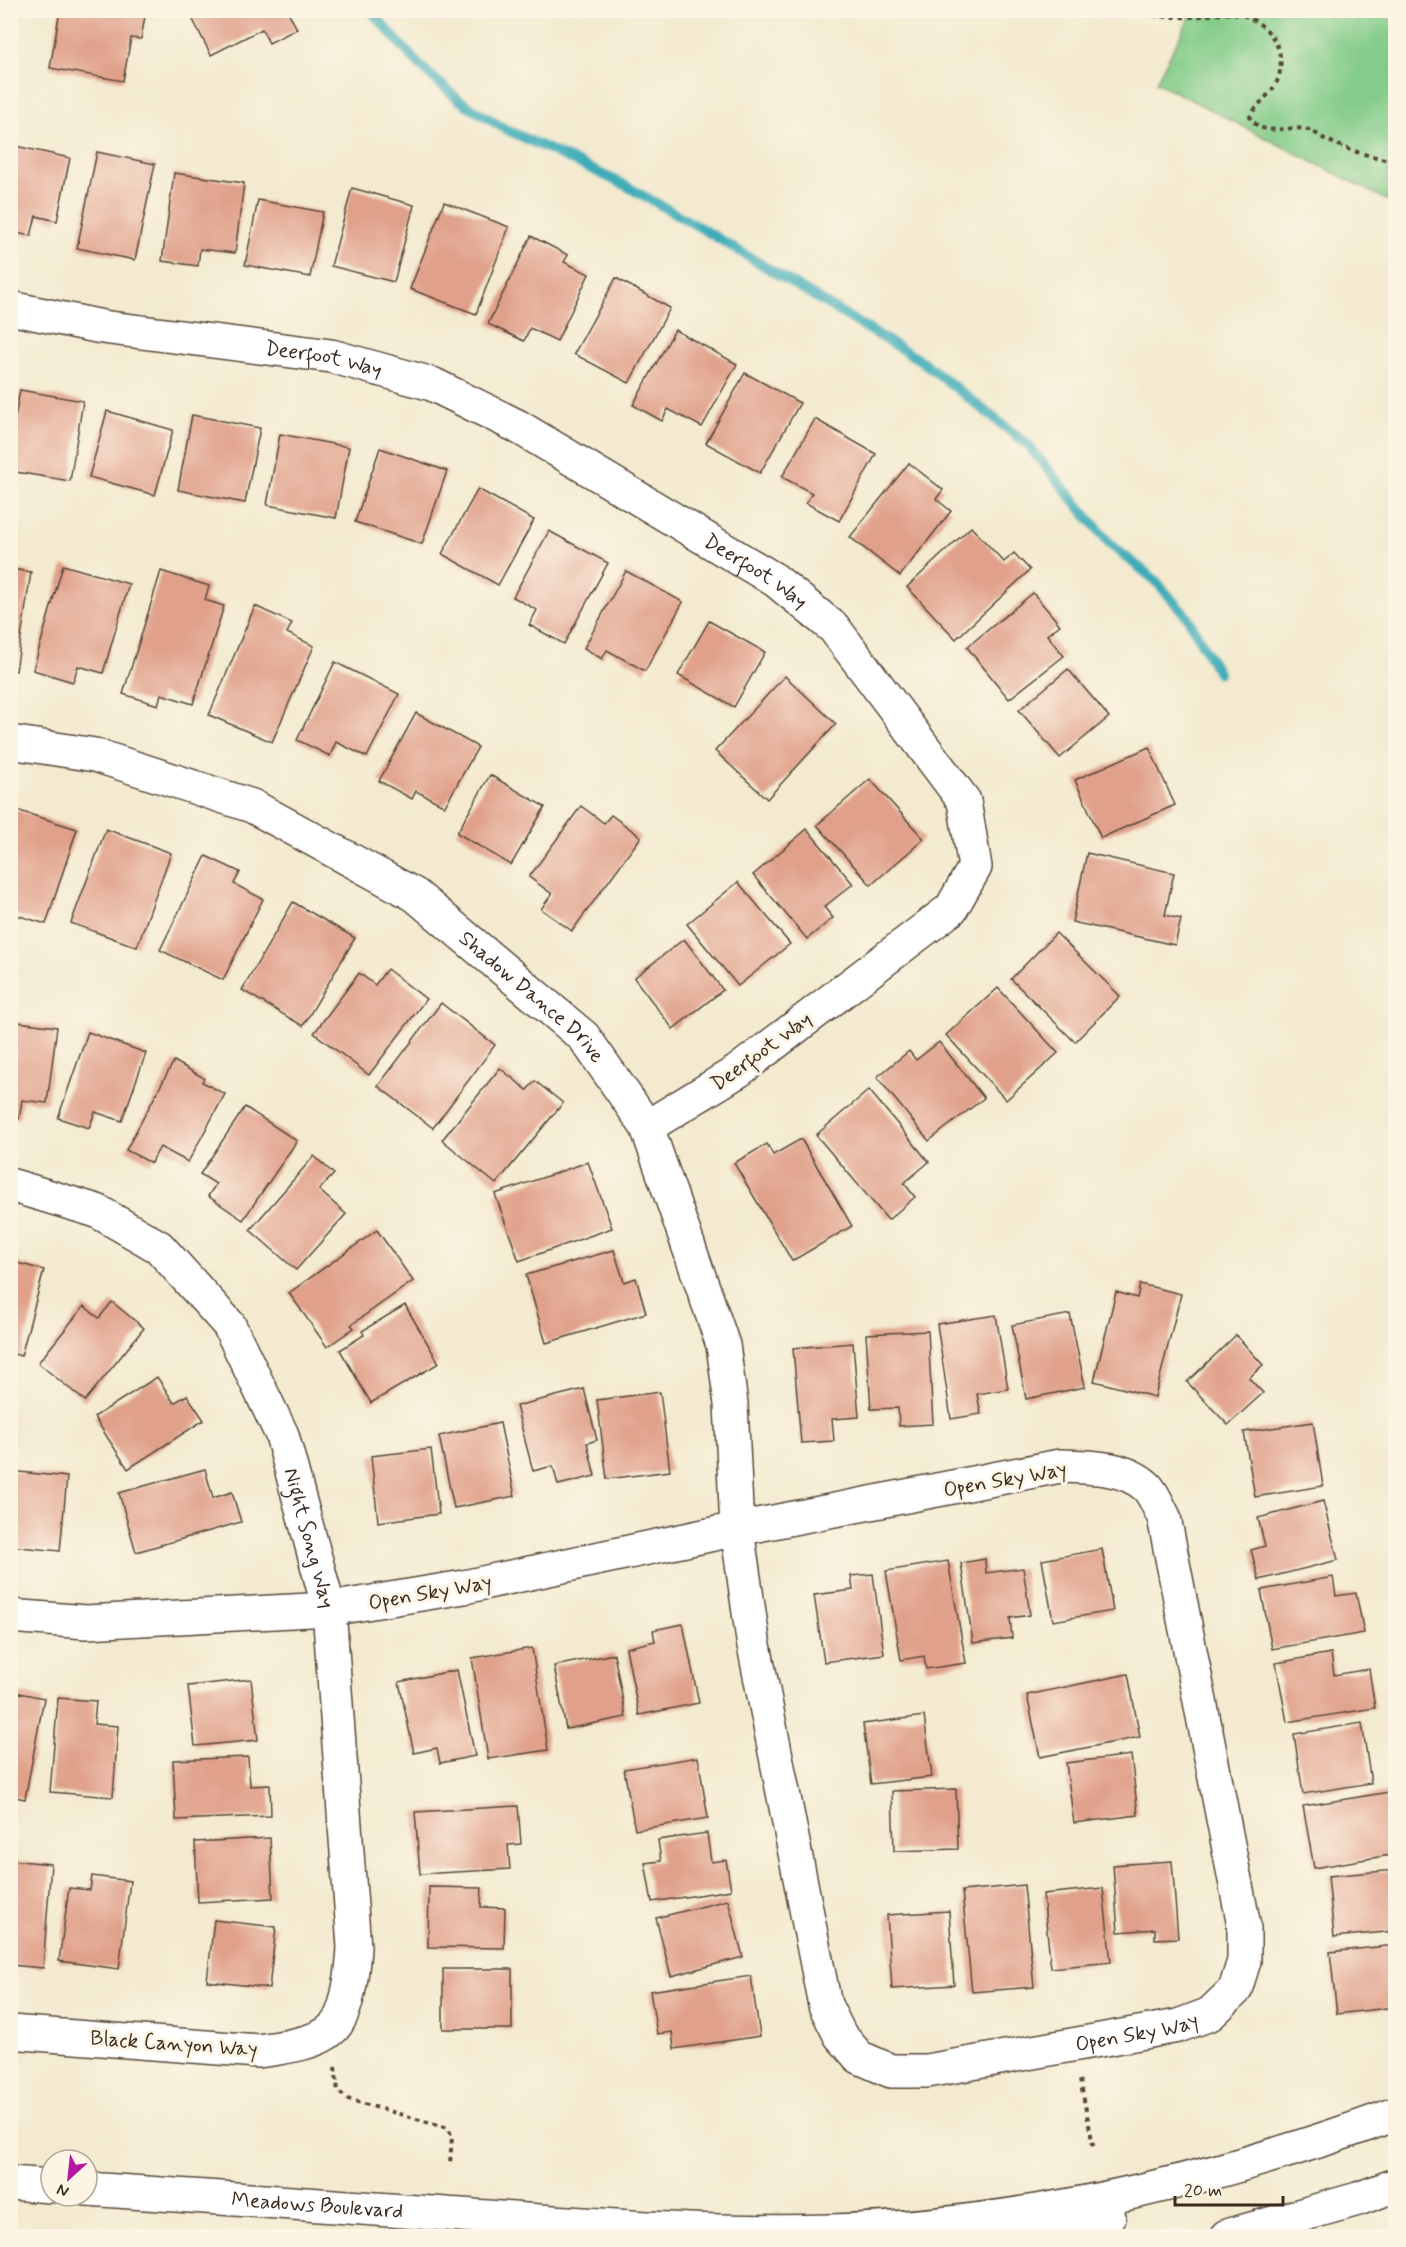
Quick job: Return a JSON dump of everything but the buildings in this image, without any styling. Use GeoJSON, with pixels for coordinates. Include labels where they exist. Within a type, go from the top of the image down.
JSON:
{"type":"FeatureCollection","features":[{"type":"Feature","properties":{"kind":"street","name":"Deerfoot Way"},"geometry":{"type":"LineString","coordinates":[[10,308],[102,327],[331,356],[432,384],[518,426],[775,580],[834,628],[964,801],[975,867],[951,909],[738,1071],[647,1127]]}},
{"type":"Feature","properties":{"kind":"street","name":"Shadow Dance Drive"},"geometry":{"type":"LineString","coordinates":[[10,742],[94,755],[252,806],[415,896],[584,1037],[647,1127],[723,1345],[731,1404],[737,1529]]}},
{"type":"Feature","properties":{"kind":"street","name":"Night Song Way"},"geometry":{"type":"LineString","coordinates":[[10,1185],[97,1211],[159,1248],[229,1325],[282,1435],[329,1609],[354,1947],[352,1974],[345,2004],[334,2028]]}},
{"type":"Feature","properties":{"kind":"street","name":"Open Sky Way"},"geometry":{"type":"LineString","coordinates":[[10,1616],[87,1622],[329,1609],[464,1587],[737,1529],[1060,1466],[1095,1467],[1127,1474],[1148,1488],[1164,1517],[1244,1926],[1244,1961],[1235,1990],[1210,2014],[1178,2026],[927,2071],[891,2071],[859,2057],[840,2035],[825,2006],[753,1640],[737,1529]]}},
{"type":"Feature","properties":{"kind":"street","name":"Black Canyon Way"},"geometry":{"type":"LineString","coordinates":[[10,2032],[258,2051],[282,2048],[317,2038],[334,2028]]}},
{"type":"Feature","properties":{"kind":"street","name":"Meadows Boulevard"},"geometry":{"type":"LineString","coordinates":[[99,2190],[606,2227],[735,2232],[833,2231],[940,2224],[1052,2208],[1156,2186],[1316,2142],[1395,2114]]}},
{"type":"Feature","properties":{"kind":"street"},"geometry":{"type":"LineString","coordinates":[[10,2183],[39,2185]]}},
{"type":"Feature","properties":{"kind":"street"},"geometry":{"type":"LineString","coordinates":[[1227,2236],[1358,2199],[1395,2185]]}},
{"type":"Feature","properties":{"kind":"street"},"geometry":{"type":"LineString","coordinates":[[1035,2236],[1104,2220],[1156,2186]]}},
{"type":"Feature","properties":{"kind":"path"},"geometry":{"type":"LineString","coordinates":[[1118,10],[1186,17],[1239,14],[1256,22],[1270,31],[1281,57],[1279,76],[1274,90],[1254,109],[1250,117],[1254,124],[1263,129],[1309,130],[1323,139],[1348,149],[1395,161]]}},
{"type":"Feature","properties":{"kind":"path"},"geometry":{"type":"LineString","coordinates":[[334,2028],[335,2080],[338,2091],[347,2099],[448,2128],[452,2137],[450,2163]]}},
{"type":"Feature","properties":{"kind":"path"},"geometry":{"type":"LineString","coordinates":[[1074,2044],[1094,2150]]}},
{"type":"Feature","properties":{"kind":"green space"},"geometry":{"type":"Polygon","coordinates":[[[1193,11],[1395,11],[1395,204],[1156,82],[1193,11]]]}},
{"type":"Feature","properties":{"kind":"waterway"},"geometry":{"type":"LineString","coordinates":[[370,10],[419,65],[459,100],[505,129],[621,183],[706,231],[923,362],[1028,445],[1111,545],[1155,580],[1188,618],[1218,673]]}}]}
